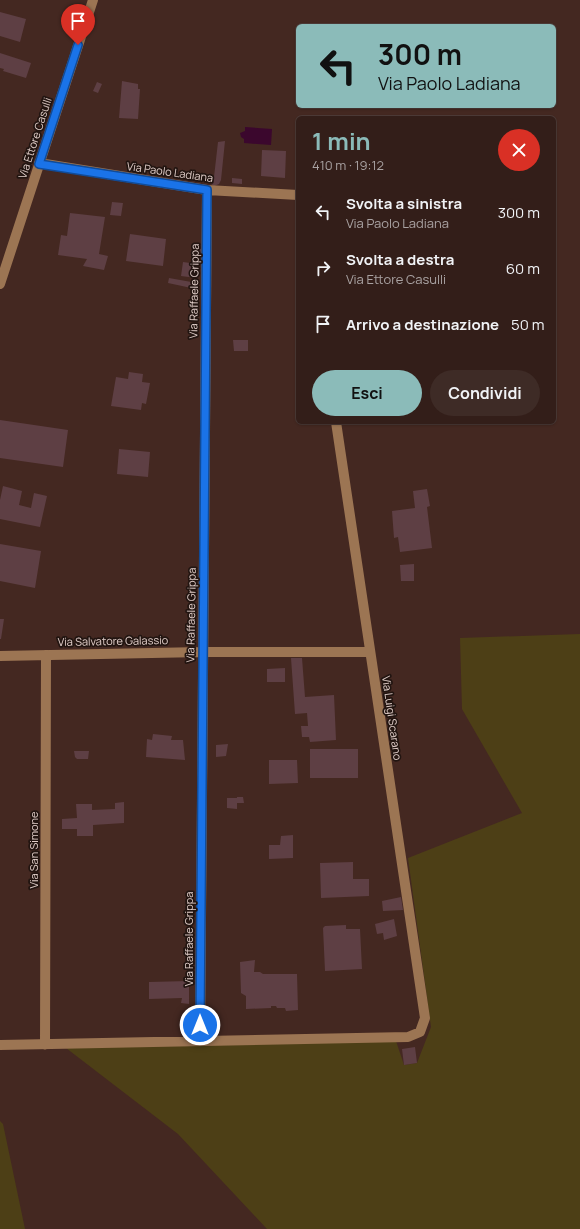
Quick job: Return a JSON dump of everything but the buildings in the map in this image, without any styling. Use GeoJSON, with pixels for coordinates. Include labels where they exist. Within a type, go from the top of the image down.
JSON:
{"type":"FeatureCollection","features":[{"type":"Feature","properties":{"kind":"street","name":"Via Ettore Casulli"},"geometry":{"type":"LineString","coordinates":[[0,284],[93,0]]}},
{"type":"Feature","properties":{"kind":"street","name":"Via Paolo Ladiana"},"geometry":{"type":"LineString","coordinates":[[39,164],[207,190],[296,195]]}},
{"type":"Feature","properties":{"kind":"street","name":"Via Raffaele Grippa"},"geometry":{"type":"LineString","coordinates":[[200,1041],[207,190]]}},
{"type":"Feature","properties":{"kind":"street","name":"Via Luigi Scarano"},"geometry":{"type":"LineString","coordinates":[[200,1041],[408,1037],[420,1032],[425,1018],[336,424]]}},
{"type":"Feature","properties":{"kind":"street","name":"Via Salvatore Galassio"},"geometry":{"type":"LineString","coordinates":[[0,656],[202,652],[370,652]]}},
{"type":"Feature","properties":{"kind":"street","name":"Via San Simone"},"geometry":{"type":"LineString","coordinates":[[45,1045],[46,655]]}},
{"type":"Feature","properties":{"kind":"street"},"geometry":{"type":"LineString","coordinates":[[0,1045],[200,1041]]}},
{"type":"Feature","properties":{"kind":"shaded area"},"geometry":{"type":"Polygon","coordinates":[[[245,127],[272,129],[271,145],[244,143],[244,139],[241,137],[240,133],[245,131],[245,127]]]}},
{"type":"Feature","properties":{"kind":"shaded area"},"geometry":{"type":"Polygon","coordinates":[[[580,634],[580,1229],[267,1229],[178,1134],[66,1048],[396,1041],[404,1065],[417,1063],[431,1027],[408,858],[522,813],[462,709],[460,638],[580,634]]]}},
{"type":"Feature","properties":{"kind":"shaded area"},"geometry":{"type":"Polygon","coordinates":[[[0,1121],[3,1124],[25,1229],[0,1229],[0,1121]]]}},
{"type":"Feature","properties":{"kind":"route"},"geometry":{"type":"LineString","coordinates":[[78,45],[39,164],[207,190],[200,1025]]}}]}
